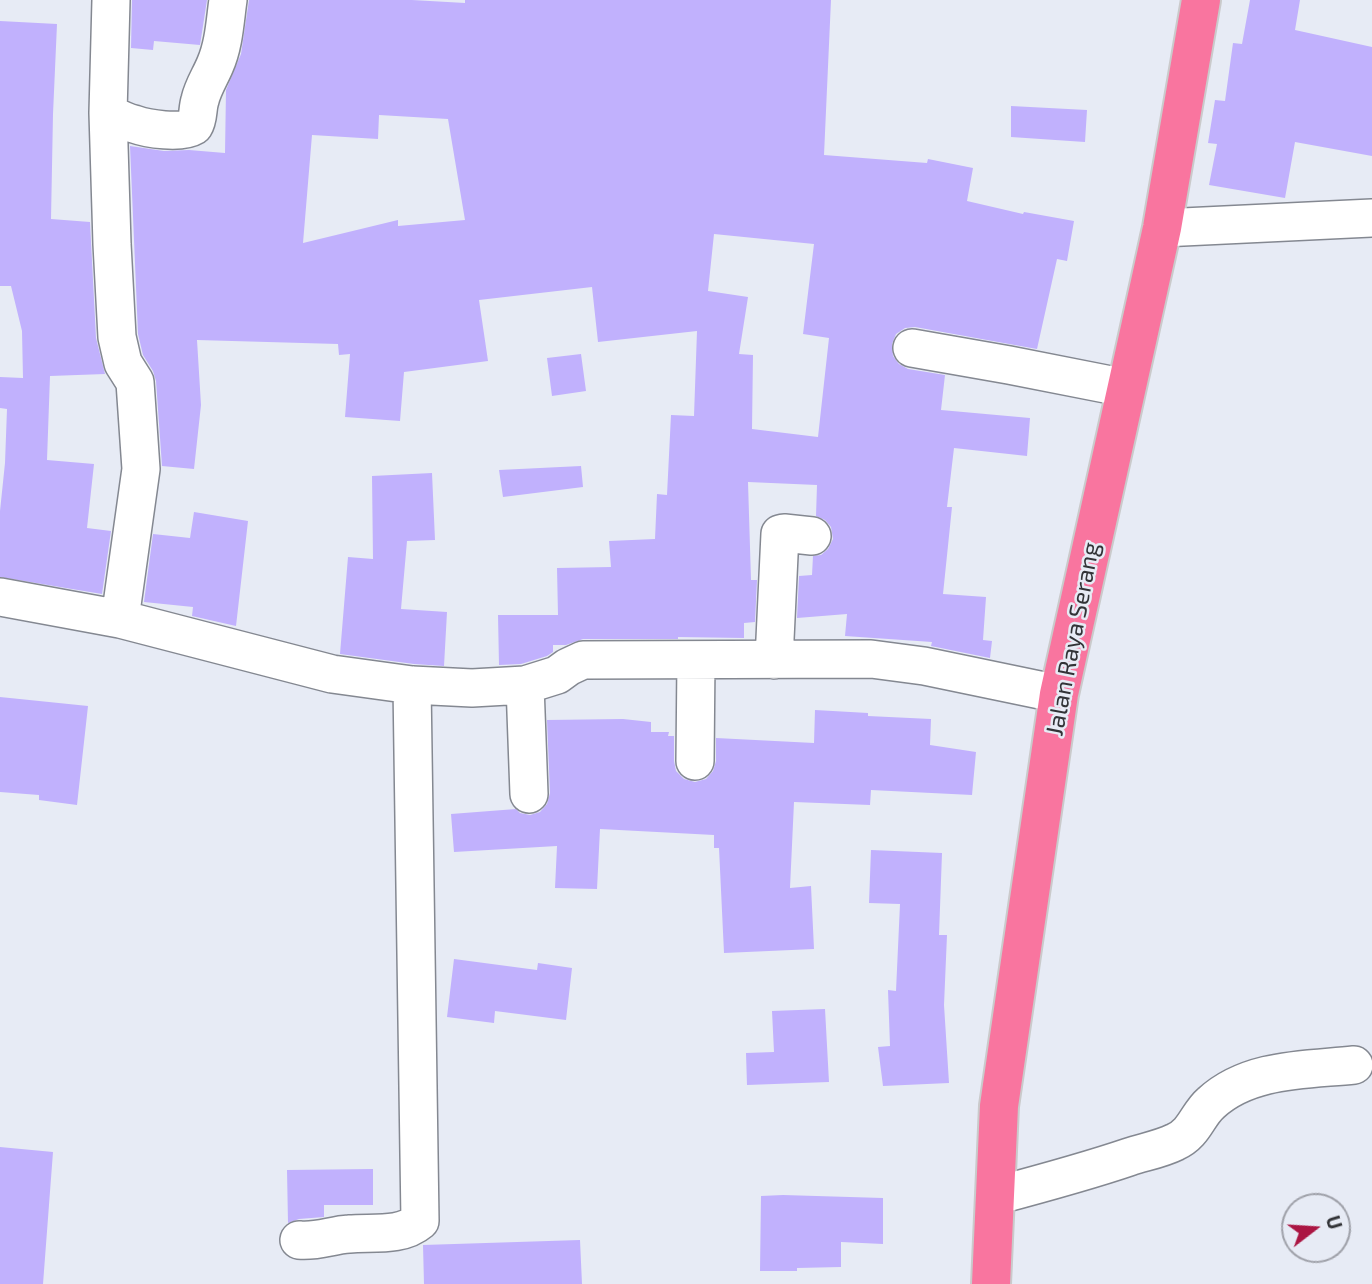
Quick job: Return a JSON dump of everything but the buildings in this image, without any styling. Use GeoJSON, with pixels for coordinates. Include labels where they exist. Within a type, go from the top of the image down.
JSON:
{"type":"FeatureCollection","features":[{"type":"Feature","properties":{"kind":"highway","name":"Jalan Raya Serang"},"geometry":{"type":"LineString","coordinates":[[991,1284],[999,1106],[1059,694],[1162,228],[1201,0]]}},
{"type":"Feature","properties":{"kind":"street"},"geometry":{"type":"LineString","coordinates":[[111,0],[108,113],[117,337],[123,363],[135,382],[141,469],[120,620]]}},
{"type":"Feature","properties":{"kind":"street"},"geometry":{"type":"LineString","coordinates":[[108,113],[133,124],[160,129],[180,130],[194,126],[199,113],[199,103],[216,64],[228,0]]}},
{"type":"Feature","properties":{"kind":"street"},"geometry":{"type":"LineString","coordinates":[[1162,228],[1372,218]]}},
{"type":"Feature","properties":{"kind":"street"},"geometry":{"type":"LineString","coordinates":[[912,348],[1126,388]]}},
{"type":"Feature","properties":{"kind":"street"},"geometry":{"type":"LineString","coordinates":[[774,660],[780,534],[813,536]]}},
{"type":"Feature","properties":{"kind":"street"},"geometry":{"type":"LineString","coordinates":[[0,597],[120,620],[332,674],[412,685],[472,688],[525,685],[557,675],[583,660],[872,659],[924,666],[1059,694]]}},
{"type":"Feature","properties":{"kind":"street"},"geometry":{"type":"LineString","coordinates":[[695,761],[696,660]]}},
{"type":"Feature","properties":{"kind":"street"},"geometry":{"type":"LineString","coordinates":[[299,1240],[404,1231],[420,1221],[412,685]]}},
{"type":"Feature","properties":{"kind":"street"},"geometry":{"type":"LineString","coordinates":[[525,685],[529,794]]}},
{"type":"Feature","properties":{"kind":"street"},"geometry":{"type":"LineString","coordinates":[[995,1196],[1091,1170],[1177,1142],[1194,1128],[1209,1104],[1229,1089],[1250,1080],[1273,1073],[1354,1065]]}}]}
